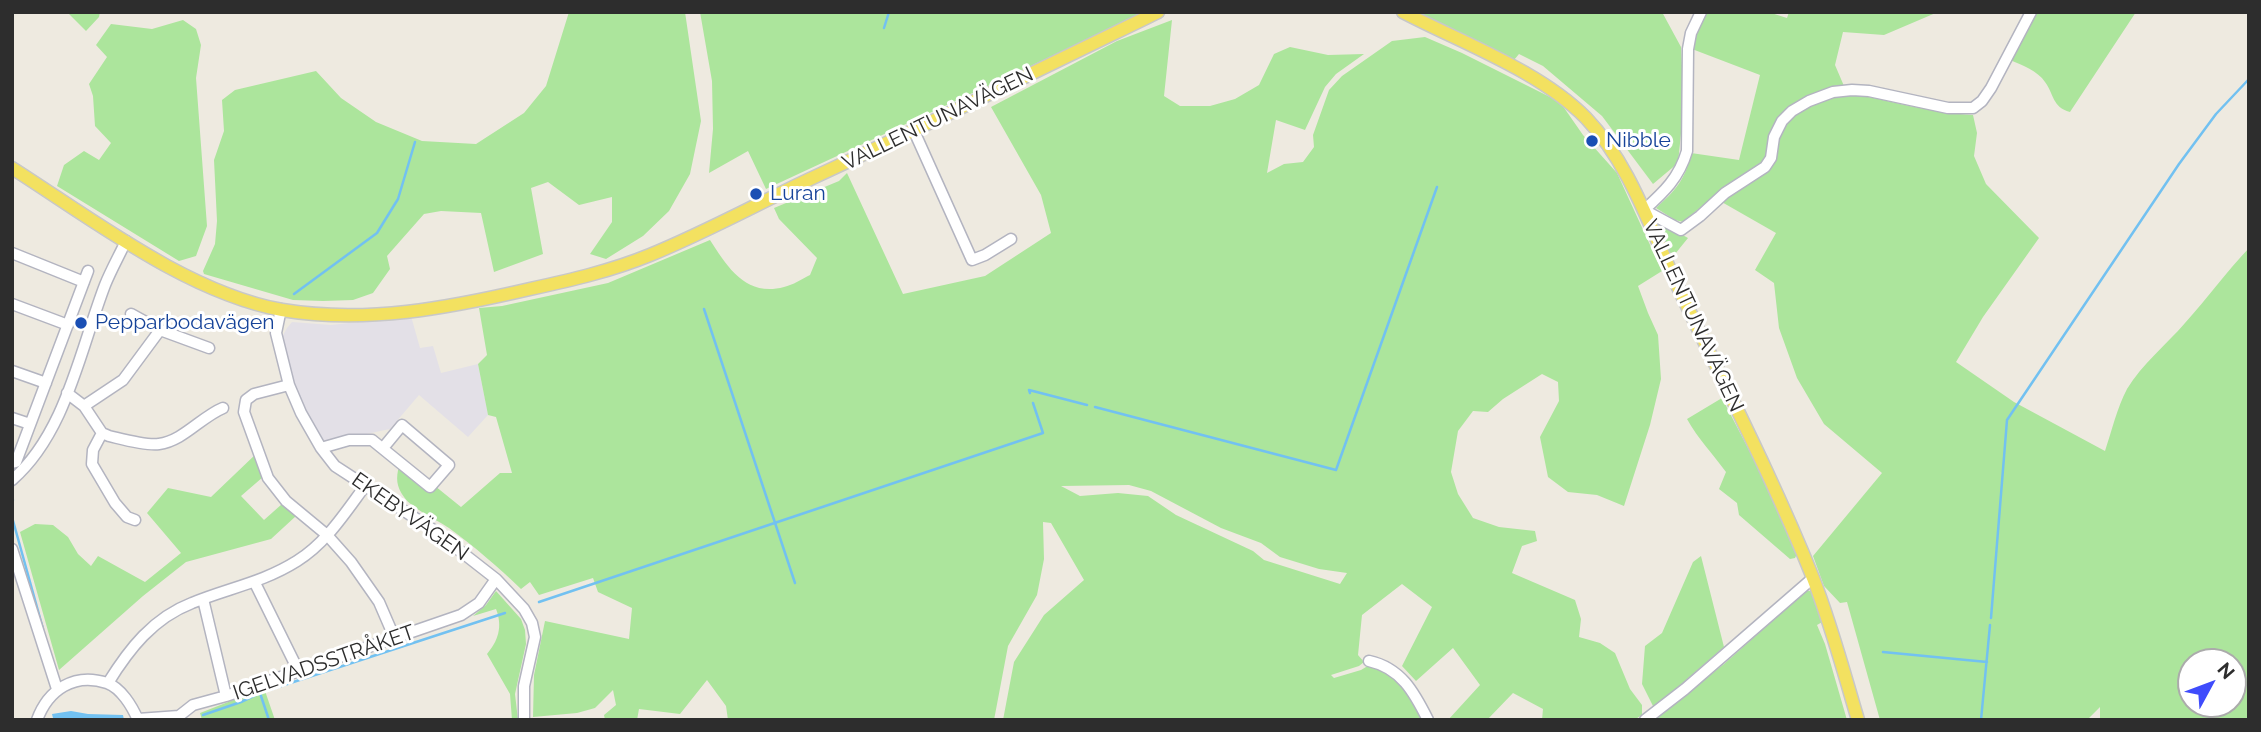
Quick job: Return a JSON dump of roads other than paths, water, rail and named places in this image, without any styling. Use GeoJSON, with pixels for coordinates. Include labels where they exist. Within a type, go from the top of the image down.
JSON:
{"type":"FeatureCollection","features":[{"type":"Feature","properties":{"kind":"main road","name":"VALLENTUNAVÄGEN"},"geometry":{"type":"LineString","coordinates":[[12,168],[126,241],[192,278],[231,295],[281,309],[339,316],[457,306],[601,273],[689,239],[1158,12]]}},
{"type":"Feature","properties":{"kind":"main road","name":"VALLENTUNAVÄGEN"},"geometry":{"type":"LineString","coordinates":[[1403,12],[1520,71],[1565,99],[1609,147],[1644,210],[1666,262],[1763,464],[1813,578],[1855,719]]}},
{"type":"Feature","properties":{"kind":"street"},"geometry":{"type":"LineString","coordinates":[[1701,12],[1691,33],[1688,49],[1687,152],[1674,181],[1644,210],[1681,230],[1725,193],[1765,167],[1771,158],[1774,137],[1782,121],[1809,101],[1833,92],[1869,92],[1948,108],[1973,108],[1992,88],[2031,12]]}},
{"type":"Feature","properties":{"kind":"street"},"geometry":{"type":"LineString","coordinates":[[914,131],[972,260],[1010,239]]}},
{"type":"Feature","properties":{"kind":"street"},"geometry":{"type":"LineString","coordinates":[[12,480],[39,451],[50,432],[67,393],[106,283],[126,241]]}},
{"type":"Feature","properties":{"kind":"street"},"geometry":{"type":"LineString","coordinates":[[12,253],[86,276],[16,462],[12,463]]}},
{"type":"Feature","properties":{"kind":"street"},"geometry":{"type":"LineString","coordinates":[[12,304],[68,325]]}},
{"type":"Feature","properties":{"kind":"street","name":"EKEBYVÄGEN"},"geometry":{"type":"LineString","coordinates":[[281,309],[276,333],[289,385],[301,413],[335,466],[432,529],[496,579],[524,609],[532,623],[535,637],[524,685],[524,720]]}},
{"type":"Feature","properties":{"kind":"street"},"geometry":{"type":"LineString","coordinates":[[131,314],[160,330],[209,348]]}},
{"type":"Feature","properties":{"kind":"street"},"geometry":{"type":"LineString","coordinates":[[84,406],[123,380],[160,330]]}},
{"type":"Feature","properties":{"kind":"street"},"geometry":{"type":"LineString","coordinates":[[64,336],[84,344]]}},
{"type":"Feature","properties":{"kind":"street"},"geometry":{"type":"LineString","coordinates":[[12,371],[46,383]]}},
{"type":"Feature","properties":{"kind":"street"},"geometry":{"type":"LineString","coordinates":[[289,385],[254,394],[246,400],[244,412],[268,478],[286,501],[327,535],[351,562],[379,602],[395,639]]}},
{"type":"Feature","properties":{"kind":"street"},"geometry":{"type":"LineString","coordinates":[[67,393],[84,406],[102,433],[159,444],[181,436],[211,413],[223,408]]}},
{"type":"Feature","properties":{"kind":"street"},"geometry":{"type":"LineString","coordinates":[[12,418],[30,424]]}},
{"type":"Feature","properties":{"kind":"street"},"geometry":{"type":"LineString","coordinates":[[321,448],[349,440],[372,440],[430,487],[449,464],[402,425],[383,448]]}},
{"type":"Feature","properties":{"kind":"street"},"geometry":{"type":"LineString","coordinates":[[102,433],[93,450],[92,464],[115,503],[127,517],[135,520]]}},
{"type":"Feature","properties":{"kind":"street"},"geometry":{"type":"LineString","coordinates":[[108,683],[127,653],[161,620],[192,602],[255,583],[298,561],[327,535],[365,486]]}},
{"type":"Feature","properties":{"kind":"street"},"geometry":{"type":"LineString","coordinates":[[12,549],[57,689]]}},
{"type":"Feature","properties":{"kind":"street"},"geometry":{"type":"LineString","coordinates":[[1644,720],[1685,690],[1813,578]]}},
{"type":"Feature","properties":{"kind":"street","name":"IGELVADSSTRÅKET"},"geometry":{"type":"LineString","coordinates":[[138,719],[174,718],[193,705],[461,615],[479,603],[496,579]]}},
{"type":"Feature","properties":{"kind":"street"},"geometry":{"type":"LineString","coordinates":[[255,583],[298,670]]}},
{"type":"Feature","properties":{"kind":"street"},"geometry":{"type":"LineString","coordinates":[[203,599],[226,696]]}},
{"type":"Feature","properties":{"kind":"street"},"geometry":{"type":"LineString","coordinates":[[1369,661],[1384,664],[1403,678],[1428,720]]}},
{"type":"Feature","properties":{"kind":"street"},"geometry":{"type":"LineString","coordinates":[[37,720],[48,699],[57,689],[71,683],[87,681],[108,683],[123,695],[138,719]]}},
{"type":"Feature","properties":{"kind":"water"},"geometry":{"type":"Polygon","coordinates":[[[71,711],[123,715],[124,720],[53,718],[52,714],[71,711]]]}},
{"type":"Feature","properties":{"kind":"waterway"},"geometry":{"type":"LineString","coordinates":[[884,28],[889,12]]}},
{"type":"Feature","properties":{"kind":"waterway"},"geometry":{"type":"LineString","coordinates":[[1991,618],[2007,420],[2179,164],[2216,114],[2249,79]]}},
{"type":"Feature","properties":{"kind":"waterway"},"geometry":{"type":"LineString","coordinates":[[294,294],[377,233],[398,199],[415,142]]}},
{"type":"Feature","properties":{"kind":"waterway"},"geometry":{"type":"LineString","coordinates":[[1095,407],[1336,470],[1437,187]]}},
{"type":"Feature","properties":{"kind":"waterway"},"geometry":{"type":"LineString","coordinates":[[704,309],[795,583]]}},
{"type":"Feature","properties":{"kind":"waterway"},"geometry":{"type":"LineString","coordinates":[[1030,393],[1029,390],[1087,405]]}},
{"type":"Feature","properties":{"kind":"waterway"},"geometry":{"type":"LineString","coordinates":[[539,602],[1043,433],[1033,403]]}},
{"type":"Feature","properties":{"kind":"waterway"},"geometry":{"type":"LineString","coordinates":[[12,517],[43,629]]}},
{"type":"Feature","properties":{"kind":"waterway"},"geometry":{"type":"LineString","coordinates":[[272,689],[505,613]]}},
{"type":"Feature","properties":{"kind":"waterway"},"geometry":{"type":"LineString","coordinates":[[1981,720],[1990,625]]}},
{"type":"Feature","properties":{"kind":"waterway"},"geometry":{"type":"LineString","coordinates":[[1883,652],[1987,662]]}},
{"type":"Feature","properties":{"kind":"waterway"},"geometry":{"type":"LineString","coordinates":[[203,715],[262,692]]}},
{"type":"Feature","properties":{"kind":"waterway"},"geometry":{"type":"LineString","coordinates":[[260,693],[269,720]]}},
{"type":"Feature","properties":{"kind":"place","name":"Nibble"},"geometry":{"type":"Point","coordinates":[1592,141]}},
{"type":"Feature","properties":{"kind":"place","name":"Luran"},"geometry":{"type":"Point","coordinates":[756,194]}},
{"type":"Feature","properties":{"kind":"place","name":"Pepparbodavägen"},"geometry":{"type":"Point","coordinates":[81,323]}}]}
